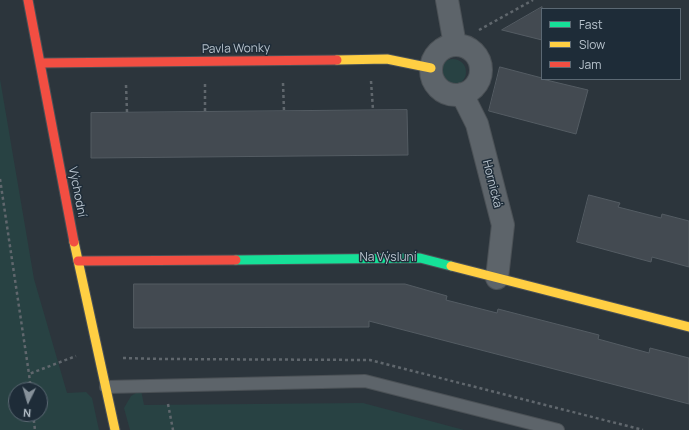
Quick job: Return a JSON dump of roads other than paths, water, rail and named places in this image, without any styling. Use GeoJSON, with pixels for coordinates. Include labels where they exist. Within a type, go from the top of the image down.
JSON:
{"type":"FeatureCollection","features":[{"type":"Feature","properties":{"kind":"street","name":"Východní"},"geometry":{"type":"LineString","coordinates":[[28,0],[78,261],[98,348],[114,430]]}},
{"type":"Feature","properties":{"kind":"street"},"geometry":{"type":"LineString","coordinates":[[447,0],[454,45]]}},
{"type":"Feature","properties":{"kind":"street"},"geometry":{"type":"LineString","coordinates":[[454,45],[469,49],[474,53],[480,63],[480,73],[478,81],[472,88],[462,94],[452,95],[440,90],[434,82],[431,68],[434,57],[439,52],[454,45]]}},
{"type":"Feature","properties":{"kind":"street","name":"Pavla Wonky"},"geometry":{"type":"LineString","coordinates":[[40,63],[387,59],[431,68]]}},
{"type":"Feature","properties":{"kind":"street","name":"Hornická"},"geometry":{"type":"LineString","coordinates":[[462,94],[477,124],[503,226],[497,278]]}},
{"type":"Feature","properties":{"kind":"street","name":"Na Výsluní"},"geometry":{"type":"LineString","coordinates":[[78,261],[420,258],[689,327]]}},
{"type":"Feature","properties":{"kind":"lane"},"geometry":{"type":"LineString","coordinates":[[106,387],[365,381],[558,430]]}}]}
